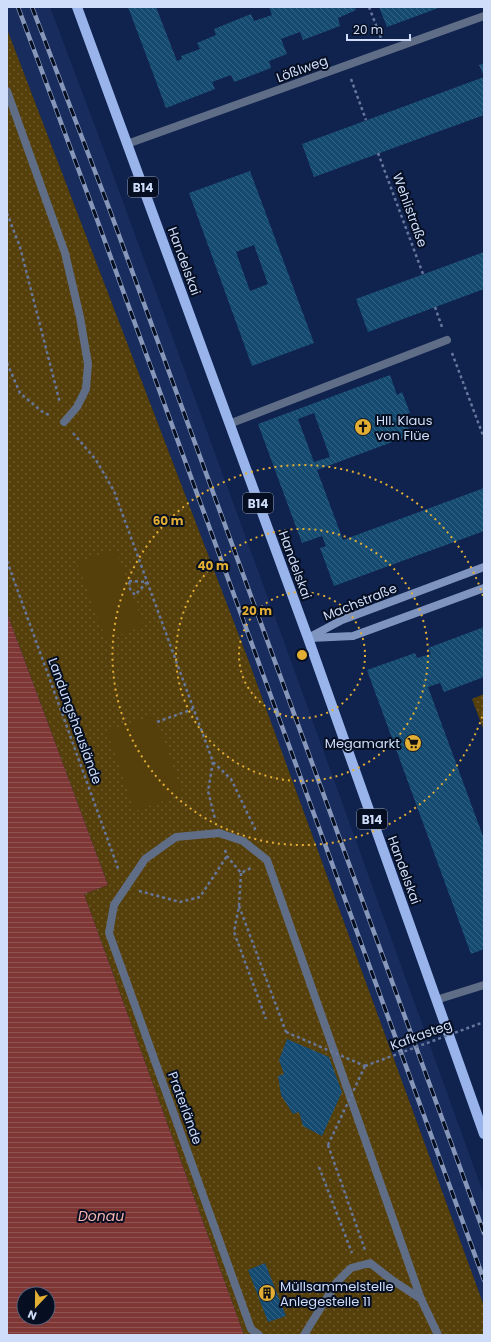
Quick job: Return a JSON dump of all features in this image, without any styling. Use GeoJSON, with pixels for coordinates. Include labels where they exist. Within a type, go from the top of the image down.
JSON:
{"type":"FeatureCollection","features":[{"type":"Feature","properties":{"kind":"main road","name":"Handelskai"},"geometry":{"type":"LineString","coordinates":[[76,7],[308,638],[484,1134]]}},
{"type":"Feature","properties":{"kind":"main road","name":"Machstraße"},"geometry":{"type":"LineString","coordinates":[[308,638],[342,620],[484,567]]}},
{"type":"Feature","properties":{"kind":"main road","name":"Machstraße"},"geometry":{"type":"LineString","coordinates":[[308,638],[353,636],[484,588]]}},
{"type":"Feature","properties":{"kind":"street","name":"Lößlweg"},"geometry":{"type":"LineString","coordinates":[[127,144],[484,16]]}},
{"type":"Feature","properties":{"kind":"street"},"geometry":{"type":"LineString","coordinates":[[7,90],[66,253],[80,317],[88,364],[86,389],[77,407],[64,422]]}},
{"type":"Feature","properties":{"kind":"street"},"geometry":{"type":"LineString","coordinates":[[229,424],[447,340]]}},
{"type":"Feature","properties":{"kind":"street","name":"Praterlände"},"geometry":{"type":"LineString","coordinates":[[259,1335],[251,1329],[108,933],[114,905],[145,859],[176,837],[219,833],[243,841],[267,860],[422,1299],[438,1335]]}},
{"type":"Feature","properties":{"kind":"street"},"geometry":{"type":"LineString","coordinates":[[436,1000],[484,985]]}},
{"type":"Feature","properties":{"kind":"street"},"geometry":{"type":"LineString","coordinates":[[304,1335],[336,1282],[351,1268],[370,1263],[392,1280],[422,1299]]}},
{"type":"Feature","properties":{"kind":"path"},"geometry":{"type":"LineString","coordinates":[[369,7],[386,51]]}},
{"type":"Feature","properties":{"kind":"path"},"geometry":{"type":"LineString","coordinates":[[346,66],[366,120]]}},
{"type":"Feature","properties":{"kind":"path","name":"Wehlistraße"},"geometry":{"type":"LineString","coordinates":[[378,153],[423,274]]}},
{"type":"Feature","properties":{"kind":"path"},"geometry":{"type":"LineString","coordinates":[[7,213],[20,247],[54,374],[64,422]]}},
{"type":"Feature","properties":{"kind":"path"},"geometry":{"type":"LineString","coordinates":[[435,307],[484,438]]}},
{"type":"Feature","properties":{"kind":"path"},"geometry":{"type":"LineString","coordinates":[[7,363],[20,393],[41,411],[64,422],[96,460],[114,491],[213,762],[232,779],[256,832]]}},
{"type":"Feature","properties":{"kind":"path","name":"Landungshauslände"},"geometry":{"type":"LineString","coordinates":[[7,561],[125,888]]}},
{"type":"Feature","properties":{"kind":"path"},"geometry":{"type":"LineString","coordinates":[[129,581],[147,582],[135,595],[130,589],[129,581]]}},
{"type":"Feature","properties":{"kind":"path"},"geometry":{"type":"LineString","coordinates":[[157,722],[194,709]]}},
{"type":"Feature","properties":{"kind":"path"},"geometry":{"type":"LineString","coordinates":[[125,888],[180,902],[200,897],[227,856]]}},
{"type":"Feature","properties":{"kind":"path"},"geometry":{"type":"LineString","coordinates":[[241,873],[239,906],[234,932],[266,1019]]}},
{"type":"Feature","properties":{"kind":"path"},"geometry":{"type":"LineString","coordinates":[[239,906],[286,1032],[365,1066],[328,1145],[370,1263]]}},
{"type":"Feature","properties":{"kind":"path","name":"Kafkasteg"},"geometry":{"type":"LineString","coordinates":[[365,1066],[484,1022]]}},
{"type":"Feature","properties":{"kind":"path"},"geometry":{"type":"LineString","coordinates":[[319,1167],[352,1253],[370,1263]]}},
{"type":"Feature","properties":{"kind":"shaded area"},"geometry":{"type":"Polygon","coordinates":[[[7,7],[50,7],[104,150],[484,1195],[484,1306],[248,659],[7,29],[7,7]]]}},
{"type":"Feature","properties":{"kind":"shaded area"},"geometry":{"type":"Polygon","coordinates":[[[7,29],[248,659],[484,1306],[484,1335],[244,1335],[84,894],[108,885],[7,613],[7,29]]]}},
{"type":"Feature","properties":{"kind":"shaded area"},"geometry":{"type":"Polygon","coordinates":[[[115,549],[144,626],[106,640],[77,563],[115,549]]]}},
{"type":"Feature","properties":{"kind":"shaded area"},"geometry":{"type":"Polygon","coordinates":[[[484,694],[484,731],[472,699],[484,694]]]}},
{"type":"Feature","properties":{"kind":"shaded area"},"geometry":{"type":"Polygon","coordinates":[[[154,715],[183,794],[135,811],[107,732],[154,715]]]}},
{"type":"Feature","properties":{"kind":"water","name":"Donau"},"geometry":{"type":"Polygon","coordinates":[[[7,613],[108,885],[84,894],[244,1335],[7,1335],[7,613]]]}},
{"type":"Feature","properties":{"kind":"building"},"geometry":{"type":"Polygon","coordinates":[[[128,7],[156,7],[177,61],[182,59],[181,56],[200,49],[197,43],[216,35],[214,29],[251,14],[254,21],[272,15],[269,7],[355,7],[356,10],[338,18],[340,26],[303,40],[300,32],[281,39],[287,54],[269,61],[271,68],[234,82],[231,75],[212,82],[215,89],[166,108],[128,7]]]}},
{"type":"Feature","properties":{"kind":"building"},"geometry":{"type":"Polygon","coordinates":[[[379,7],[441,7],[387,27],[379,7]]]}},
{"type":"Feature","properties":{"kind":"building"},"geometry":{"type":"Polygon","coordinates":[[[484,63],[484,76],[479,65],[484,63]]]}},
{"type":"Feature","properties":{"kind":"building"},"geometry":{"type":"Polygon","coordinates":[[[484,77],[484,115],[314,177],[302,144],[484,77]]]}},
{"type":"Feature","properties":{"kind":"building"},"geometry":{"type":"Polygon","coordinates":[[[250,171],[314,343],[252,366],[189,193],[250,171]],[[254,245],[236,252],[250,291],[268,284],[254,245]]]}},
{"type":"Feature","properties":{"kind":"building"},"geometry":{"type":"Polygon","coordinates":[[[484,252],[484,289],[368,332],[356,299],[484,252]]]}},
{"type":"Feature","properties":{"kind":"building"},"geometry":{"type":"Polygon","coordinates":[[[390,375],[397,395],[402,392],[410,413],[404,415],[411,435],[317,470],[343,540],[484,488],[484,531],[334,586],[320,548],[326,546],[322,536],[302,543],[258,424],[390,375]],[[314,413],[298,419],[314,462],[330,457],[314,413]]]}},
{"type":"Feature","properties":{"kind":"building"},"geometry":{"type":"Polygon","coordinates":[[[484,627],[484,677],[444,692],[440,683],[428,687],[484,839],[484,949],[471,954],[367,670],[415,653],[417,658],[431,654],[428,648],[484,627]]]}},
{"type":"Feature","properties":{"kind":"building"},"geometry":{"type":"Polygon","coordinates":[[[287,1039],[329,1057],[342,1092],[322,1136],[303,1126],[299,1112],[293,1114],[281,1095],[278,1076],[284,1074],[279,1060],[287,1039]]]}},
{"type":"Feature","properties":{"kind":"building","name":"Müllsammelstelle Anlegestelle 11"},"geometry":{"type":"Polygon","coordinates":[[[265,1263],[286,1316],[268,1322],[248,1270],[265,1263]]]}},
{"type":"Feature","properties":{"kind":"railway"},"geometry":{"type":"LineString","coordinates":[[18,7],[484,1280]]}},
{"type":"Feature","properties":{"kind":"railway"},"geometry":{"type":"LineString","coordinates":[[32,7],[109,208],[484,1233]]}},
{"type":"Feature","properties":{"kind":"place","name":"Hll. Klaus von Flüe"},"geometry":{"type":"Point","coordinates":[363,427]}},
{"type":"Feature","properties":{"kind":"place","name":"Megamarkt"},"geometry":{"type":"Point","coordinates":[413,743]}},
{"type":"Feature","properties":{"kind":"place","name":"Müllsammelstelle Anlegestelle 11"},"geometry":{"type":"Point","coordinates":[267,1293]}}]}
